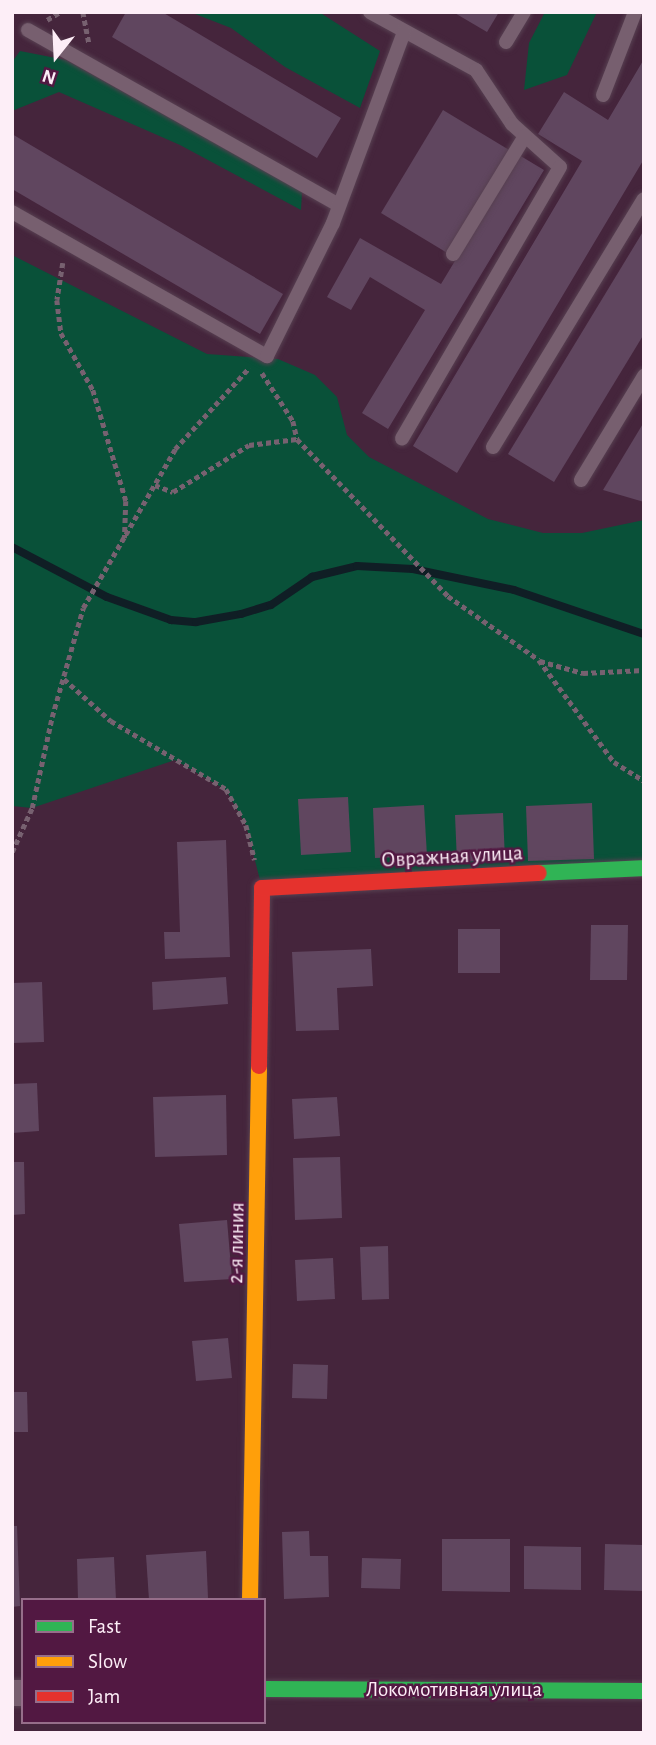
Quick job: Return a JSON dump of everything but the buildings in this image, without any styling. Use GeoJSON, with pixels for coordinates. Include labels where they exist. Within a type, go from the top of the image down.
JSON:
{"type":"FeatureCollection","features":[{"type":"Feature","properties":{"kind":"street","name":"Овражная улица"},"geometry":{"type":"LineString","coordinates":[[262,888],[644,868]]}},
{"type":"Feature","properties":{"kind":"street","name":"2-я линия"},"geometry":{"type":"LineString","coordinates":[[250,1598],[262,888]]}},
{"type":"Feature","properties":{"kind":"street","name":"Локомотивная улица"},"geometry":{"type":"LineString","coordinates":[[266,1689],[644,1691]]}},
{"type":"Feature","properties":{"kind":"lane"},"geometry":{"type":"LineString","coordinates":[[370,12],[476,70],[525,136],[560,167],[402,438]]}},
{"type":"Feature","properties":{"kind":"lane"},"geometry":{"type":"LineString","coordinates":[[506,42],[524,12]]}},
{"type":"Feature","properties":{"kind":"lane"},"geometry":{"type":"LineString","coordinates":[[603,95],[637,20]]}},
{"type":"Feature","properties":{"kind":"lane"},"geometry":{"type":"LineString","coordinates":[[28,30],[338,205]]}},
{"type":"Feature","properties":{"kind":"lane"},"geometry":{"type":"LineString","coordinates":[[12,212],[263,357],[338,205],[404,32]]}},
{"type":"Feature","properties":{"kind":"lane"},"geometry":{"type":"LineString","coordinates":[[453,254],[525,136]]}},
{"type":"Feature","properties":{"kind":"lane"},"geometry":{"type":"LineString","coordinates":[[494,447],[644,199]]}},
{"type":"Feature","properties":{"kind":"lane"},"geometry":{"type":"LineString","coordinates":[[581,480],[644,376]]}},
{"type":"Feature","properties":{"kind":"path"},"geometry":{"type":"LineString","coordinates":[[74,247],[63,263],[57,300],[61,333],[93,390],[126,501],[125,538]]}},
{"type":"Feature","properties":{"kind":"path"},"geometry":{"type":"LineString","coordinates":[[263,357],[267,385],[293,421],[297,439],[448,596],[539,660],[614,762],[644,781]]}},
{"type":"Feature","properties":{"kind":"path"},"geometry":{"type":"LineString","coordinates":[[12,852],[32,807],[83,608],[189,429],[263,357]]}},
{"type":"Feature","properties":{"kind":"path"},"geometry":{"type":"LineString","coordinates":[[155,485],[173,492],[249,445],[297,439]]}},
{"type":"Feature","properties":{"kind":"path"},"geometry":{"type":"LineString","coordinates":[[539,660],[583,673],[644,670]]}},
{"type":"Feature","properties":{"kind":"path"},"geometry":{"type":"LineString","coordinates":[[64,679],[111,721],[226,789],[246,825],[262,888]]}},
{"type":"Feature","properties":{"kind":"green space"},"geometry":{"type":"Polygon","coordinates":[[[190,12],[319,12],[380,51],[360,108],[285,67],[231,28],[190,12]]]}},
{"type":"Feature","properties":{"kind":"green space"},"geometry":{"type":"Polygon","coordinates":[[[545,12],[597,12],[567,75],[524,90],[529,43],[545,12]]]}},
{"type":"Feature","properties":{"kind":"green space"},"geometry":{"type":"Polygon","coordinates":[[[20,51],[66,60],[302,192],[301,210],[180,145],[59,92],[12,111],[12,62],[20,51]]]}},
{"type":"Feature","properties":{"kind":"green space"},"geometry":{"type":"Polygon","coordinates":[[[12,255],[207,354],[278,359],[315,375],[337,397],[347,435],[369,457],[488,519],[543,533],[582,533],[644,520],[644,868],[262,888],[246,825],[226,790],[175,760],[32,808],[12,806],[12,255]]]}},
{"type":"Feature","properties":{"kind":"waterway"},"geometry":{"type":"LineString","coordinates":[[12,547],[107,597],[171,620],[196,622],[241,614],[271,605],[312,577],[357,566],[413,569],[514,590],[644,634]]}},
{"type":"Feature","properties":{"kind":"traffic: fast"},"geometry":{"type":"LineString","coordinates":[[539,873],[644,868]]}},
{"type":"Feature","properties":{"kind":"traffic: fast"},"geometry":{"type":"LineString","coordinates":[[266,1689],[644,1691]]}},
{"type":"Feature","properties":{"kind":"traffic: slow"},"geometry":{"type":"LineString","coordinates":[[250,1598],[259,1066]]}},
{"type":"Feature","properties":{"kind":"traffic: jam"},"geometry":{"type":"LineString","coordinates":[[259,1066],[262,888],[539,873]]}}]}
